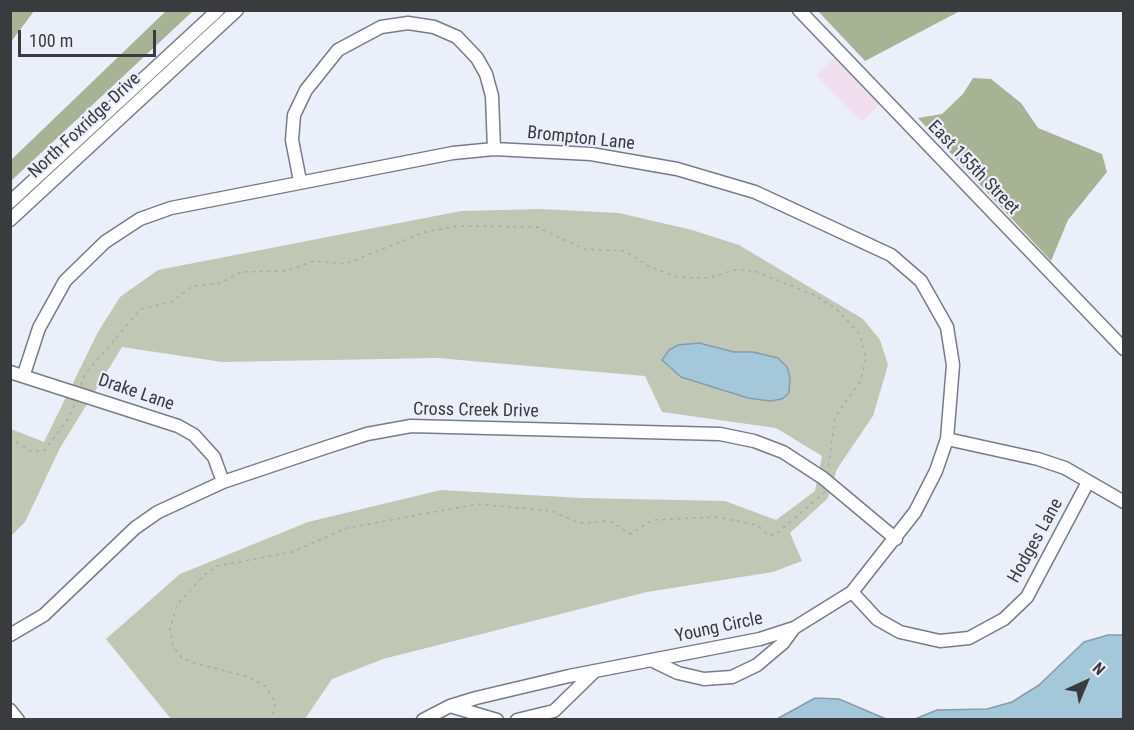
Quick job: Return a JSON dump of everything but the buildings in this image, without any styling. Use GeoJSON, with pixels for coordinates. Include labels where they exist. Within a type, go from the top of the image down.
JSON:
{"type":"FeatureCollection","features":[{"type":"Feature","properties":{"kind":"street","name":"North Foxridge Drive"},"geometry":{"type":"LineString","coordinates":[[10,202],[218,10]]}},
{"type":"Feature","properties":{"kind":"street","name":"North Foxridge Drive"},"geometry":{"type":"LineString","coordinates":[[10,220],[237,10]]}},
{"type":"Feature","properties":{"kind":"street","name":"East 155th Street"},"geometry":{"type":"LineString","coordinates":[[799,10],[1124,349]]}},
{"type":"Feature","properties":{"kind":"street"},"geometry":{"type":"LineString","coordinates":[[300,181],[292,140],[294,115],[306,90],[338,50],[381,27],[408,23],[434,27],[457,37],[477,58],[486,74],[492,96],[494,149]]}},
{"type":"Feature","properties":{"kind":"street","name":"Brompton Lane"},"geometry":{"type":"LineString","coordinates":[[24,374],[39,328],[65,281],[105,242],[140,219],[171,208],[300,181],[453,153],[494,149],[591,154],[677,169],[754,192],[891,255],[921,281],[947,327],[953,365],[946,439],[931,481],[915,512],[896,539]]}},
{"type":"Feature","properties":{"kind":"street","name":"Drake Lane"},"geometry":{"type":"LineString","coordinates":[[10,372],[24,374],[178,426],[194,435],[214,457],[223,483]]}},
{"type":"Feature","properties":{"kind":"street","name":"Cross Creek Drive"},"geometry":{"type":"LineString","coordinates":[[10,634],[44,615],[143,522],[158,512],[223,483],[367,434],[411,426],[720,434],[754,441],[783,452],[827,481],[896,539]]}},
{"type":"Feature","properties":{"kind":"street"},"geometry":{"type":"LineString","coordinates":[[946,439],[1038,459],[1065,468],[1124,502]]}},
{"type":"Feature","properties":{"kind":"street","name":"Hodges Lane"},"geometry":{"type":"LineString","coordinates":[[852,592],[877,619],[900,632],[940,641],[969,638],[1004,619],[1027,597],[1088,482]]}},
{"type":"Feature","properties":{"kind":"street","name":"Young Circle"},"geometry":{"type":"LineString","coordinates":[[423,720],[450,706],[569,676],[760,639],[794,628],[852,592],[896,539]]}},
{"type":"Feature","properties":{"kind":"street","name":"Young Circle"},"geometry":{"type":"LineString","coordinates":[[651,660],[678,673],[704,679],[732,676],[758,665],[783,643],[794,628]]}},
{"type":"Feature","properties":{"kind":"street"},"geometry":{"type":"LineString","coordinates":[[517,720],[554,711],[593,673]]}},
{"type":"Feature","properties":{"kind":"street"},"geometry":{"type":"LineString","coordinates":[[450,706],[497,720]]}},
{"type":"Feature","properties":{"kind":"street"},"geometry":{"type":"LineString","coordinates":[[10,710],[18,720]]}},
{"type":"Feature","properties":{"kind":"path"},"geometry":{"type":"LineString","coordinates":[[10,438],[32,452],[45,450],[68,419],[85,374],[141,309],[171,302],[193,286],[220,283],[241,272],[286,271],[314,261],[345,264],[425,232],[457,226],[537,226],[584,249],[625,251],[650,267],[676,277],[709,278],[734,270],[755,271],[814,295],[837,309],[860,335],[866,358],[860,381],[835,417],[827,487],[822,495],[789,520],[775,535],[767,534],[758,525],[716,517],[653,520],[630,534],[610,521],[576,522],[552,511],[478,504],[347,528],[298,550],[217,566],[199,580],[177,605],[170,628],[173,646],[181,657],[191,662],[249,677],[265,686],[275,702],[274,712],[268,720]]}},
{"type":"Feature","properties":{"kind":"shaded area"},"geometry":{"type":"Polygon","coordinates":[[[836,56],[881,103],[861,122],[816,75],[836,56]]]}},
{"type":"Feature","properties":{"kind":"green space"},"geometry":{"type":"Polygon","coordinates":[[[167,10],[193,11],[11,181],[11,160],[167,10]]]}},
{"type":"Feature","properties":{"kind":"green space"},"geometry":{"type":"Polygon","coordinates":[[[10,11],[34,11],[11,42],[10,11]]]}},
{"type":"Feature","properties":{"kind":"green space"},"geometry":{"type":"Polygon","coordinates":[[[818,11],[960,11],[865,61],[818,11]]]}},
{"type":"Feature","properties":{"kind":"green space"},"geometry":{"type":"Polygon","coordinates":[[[973,78],[991,79],[1021,103],[1038,128],[1102,154],[1107,172],[1068,220],[1051,261],[918,118],[942,114],[963,94],[973,78]]]}},
{"type":"Feature","properties":{"kind":"green space"},"geometry":{"type":"Polygon","coordinates":[[[541,209],[619,213],[692,230],[739,245],[863,319],[880,340],[888,365],[873,416],[837,469],[828,498],[790,533],[802,561],[773,572],[647,592],[383,659],[332,679],[305,719],[171,719],[106,639],[180,574],[308,522],[441,490],[582,498],[725,501],[776,520],[815,491],[822,456],[776,428],[662,412],[645,376],[437,358],[222,362],[122,347],[60,448],[25,522],[11,536],[11,429],[44,442],[98,332],[120,297],[158,270],[461,211],[541,209]]]}},
{"type":"Feature","properties":{"kind":"water"},"geometry":{"type":"Polygon","coordinates":[[[699,343],[734,352],[753,352],[778,358],[787,367],[790,378],[789,393],[782,399],[770,401],[748,398],[681,377],[662,360],[669,350],[678,345],[699,343]]]}},
{"type":"Feature","properties":{"kind":"water"},"geometry":{"type":"Polygon","coordinates":[[[1108,635],[1123,635],[1123,719],[915,719],[937,710],[987,709],[1012,702],[1039,685],[1084,642],[1108,635]]]}},
{"type":"Feature","properties":{"kind":"water"},"geometry":{"type":"Polygon","coordinates":[[[815,698],[839,699],[886,719],[777,719],[815,698]]]}}]}
